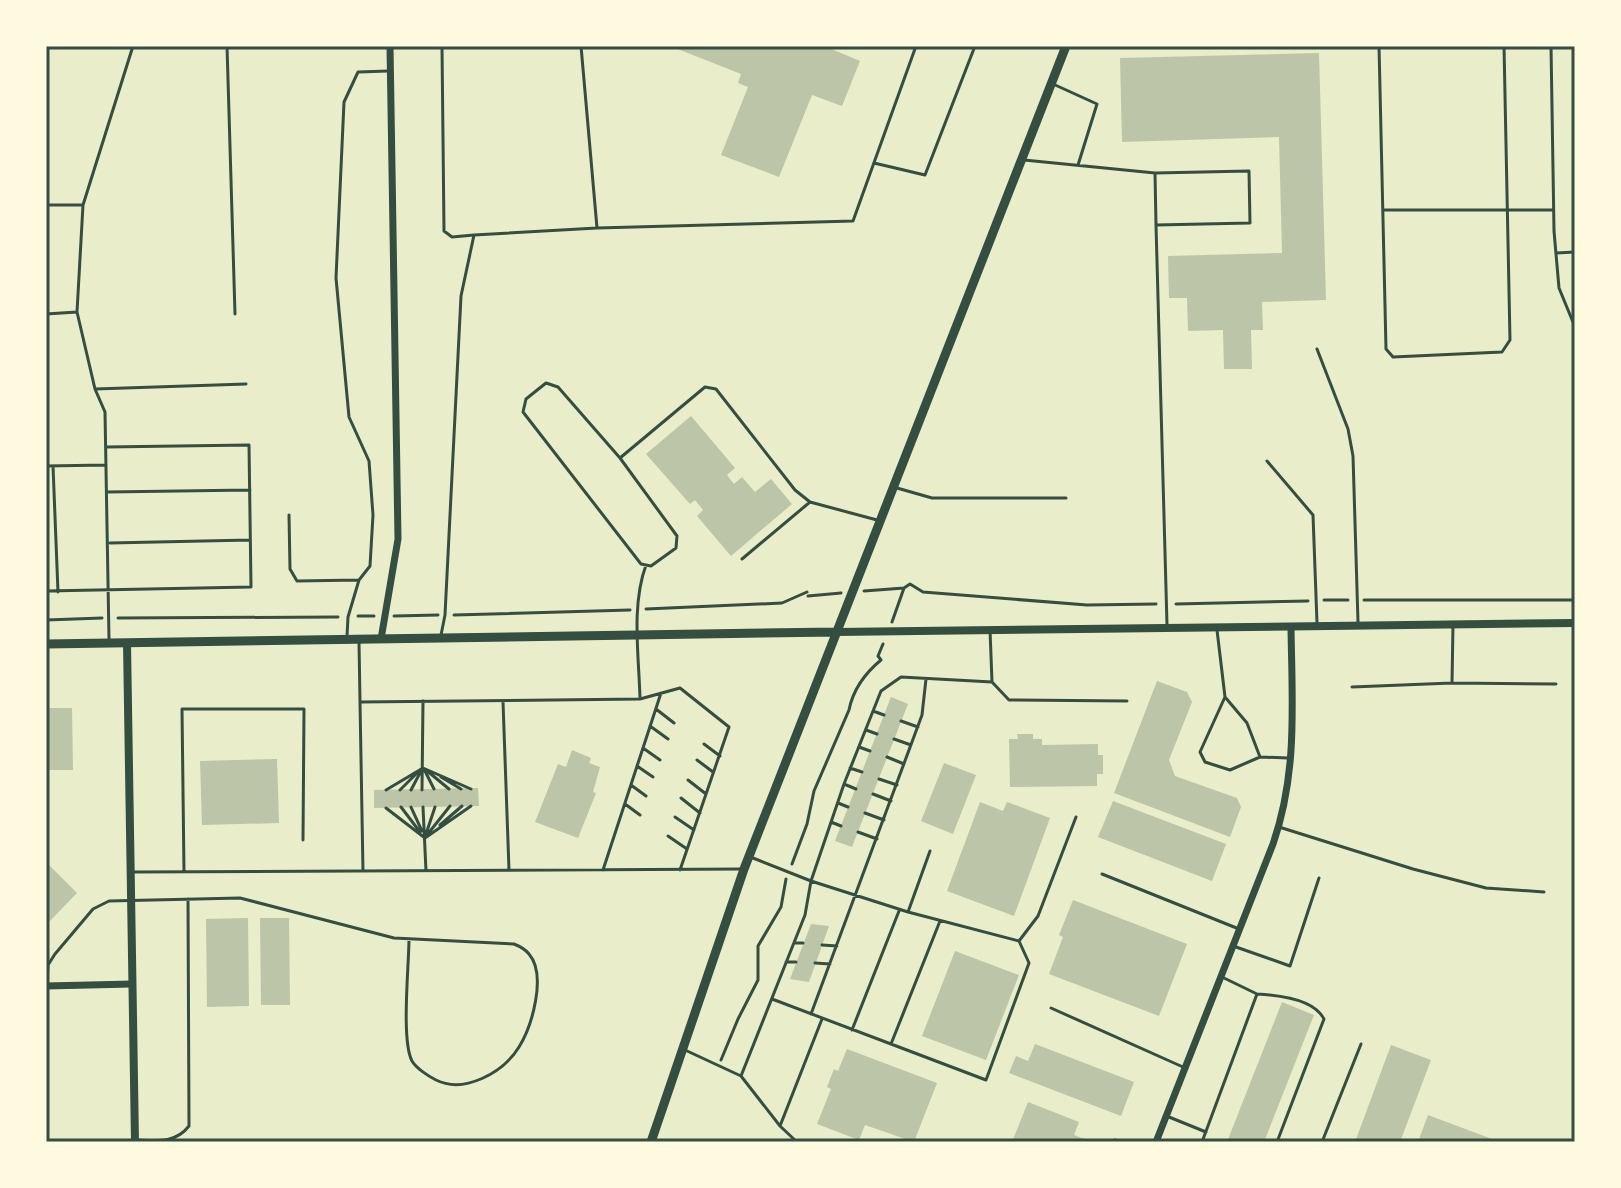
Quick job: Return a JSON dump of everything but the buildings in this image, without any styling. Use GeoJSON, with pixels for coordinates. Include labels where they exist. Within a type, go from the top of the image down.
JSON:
{"type":"FeatureCollection","features":[{"type":"Feature","properties":{"kind":"main road"},"geometry":{"type":"LineString","coordinates":[[651,1142],[744,869],[1066,46]]}},
{"type":"Feature","properties":{"kind":"main road"},"geometry":{"type":"LineString","coordinates":[[46,644],[836,632]]}},
{"type":"Feature","properties":{"kind":"street"},"geometry":{"type":"LineString","coordinates":[[381,639],[398,539],[390,46]]}},
{"type":"Feature","properties":{"kind":"street"},"geometry":{"type":"LineString","coordinates":[[836,632],[1575,623]]}},
{"type":"Feature","properties":{"kind":"street"},"geometry":{"type":"LineString","coordinates":[[1156,1142],[1279,827],[1292,758],[1291,627]]}},
{"type":"Feature","properties":{"kind":"street"},"geometry":{"type":"LineString","coordinates":[[127,643],[135,1141]]}},
{"type":"Feature","properties":{"kind":"street"},"geometry":{"type":"LineString","coordinates":[[46,986],[132,984]]}},
{"type":"Feature","properties":{"kind":"lane"},"geometry":{"type":"LineString","coordinates":[[109,643],[105,412],[95,389],[77,312],[83,205],[133,46]]}},
{"type":"Feature","properties":{"kind":"lane"},"geometry":{"type":"LineString","coordinates":[[227,46],[235,314]]}},
{"type":"Feature","properties":{"kind":"lane"},"geometry":{"type":"LineString","coordinates":[[442,46],[444,231],[452,237],[597,228],[853,221],[916,46]]}},
{"type":"Feature","properties":{"kind":"lane"},"geometry":{"type":"LineString","coordinates":[[581,46],[597,228]]}},
{"type":"Feature","properties":{"kind":"lane"},"geometry":{"type":"LineString","coordinates":[[874,163],[925,175],[975,46]]}},
{"type":"Feature","properties":{"kind":"lane"},"geometry":{"type":"LineString","coordinates":[[1379,46],[1386,349],[1393,357],[1502,352],[1510,340],[1504,46]]}},
{"type":"Feature","properties":{"kind":"lane"},"geometry":{"type":"LineString","coordinates":[[1551,46],[1556,253],[1559,288],[1575,327]]}},
{"type":"Feature","properties":{"kind":"lane"},"geometry":{"type":"LineString","coordinates":[[347,640],[348,617],[359,580],[370,566],[373,515],[369,461],[349,417],[336,278],[344,102],[358,72],[390,71]]}},
{"type":"Feature","properties":{"kind":"lane"},"geometry":{"type":"LineString","coordinates":[[1050,83],[1097,104],[1078,165]]}},
{"type":"Feature","properties":{"kind":"lane"},"geometry":{"type":"LineString","coordinates":[[1021,159],[1155,173],[1249,171],[1250,223],[1156,225]]}},
{"type":"Feature","properties":{"kind":"lane"},"geometry":{"type":"LineString","coordinates":[[1155,173],[1167,629]]}},
{"type":"Feature","properties":{"kind":"lane"},"geometry":{"type":"LineString","coordinates":[[46,205],[83,205]]}},
{"type":"Feature","properties":{"kind":"lane"},"geometry":{"type":"LineString","coordinates":[[1383,210],[1553,210]]}},
{"type":"Feature","properties":{"kind":"lane"},"geometry":{"type":"LineString","coordinates":[[440,638],[446,599],[461,296],[474,235]]}},
{"type":"Feature","properties":{"kind":"lane"},"geometry":{"type":"LineString","coordinates":[[1556,253],[1575,252]]}},
{"type":"Feature","properties":{"kind":"lane"},"geometry":{"type":"LineString","coordinates":[[46,314],[77,312]]}},
{"type":"Feature","properties":{"kind":"lane"},"geometry":{"type":"LineString","coordinates":[[1317,349],[1348,429],[1353,456],[1358,626]]}},
{"type":"Feature","properties":{"kind":"lane"},"geometry":{"type":"LineString","coordinates":[[546,383],[558,387],[620,458],[677,536],[676,548],[651,566],[641,564],[523,412],[526,399],[546,383]]}},
{"type":"Feature","properties":{"kind":"lane"},"geometry":{"type":"LineString","coordinates":[[95,389],[246,384]]}},
{"type":"Feature","properties":{"kind":"lane"},"geometry":{"type":"LineString","coordinates":[[620,458],[705,387],[716,389],[795,490],[810,502],[880,521]]}},
{"type":"Feature","properties":{"kind":"lane"},"geometry":{"type":"LineString","coordinates":[[46,591],[251,587],[249,445],[106,447]]}},
{"type":"Feature","properties":{"kind":"lane"},"geometry":{"type":"LineString","coordinates":[[1267,461],[1313,515],[1318,627]]}},
{"type":"Feature","properties":{"kind":"lane"},"geometry":{"type":"LineString","coordinates":[[46,466],[106,465]]}},
{"type":"Feature","properties":{"kind":"lane"},"geometry":{"type":"LineString","coordinates":[[53,466],[58,592]]}},
{"type":"Feature","properties":{"kind":"lane"},"geometry":{"type":"LineString","coordinates":[[893,487],[932,498],[1066,498]]}},
{"type":"Feature","properties":{"kind":"lane"},"geometry":{"type":"LineString","coordinates":[[107,492],[250,490]]}},
{"type":"Feature","properties":{"kind":"lane"},"geometry":{"type":"LineString","coordinates":[[742,559],[810,502]]}},
{"type":"Feature","properties":{"kind":"lane"},"geometry":{"type":"LineString","coordinates":[[289,515],[290,569],[297,581],[359,580]]}},
{"type":"Feature","properties":{"kind":"lane"},"geometry":{"type":"LineString","coordinates":[[108,543],[250,540]]}},
{"type":"Feature","properties":{"kind":"lane"},"geometry":{"type":"LineString","coordinates":[[640,699],[640,581],[646,565]]}},
{"type":"Feature","properties":{"kind":"lane"},"geometry":{"type":"LineString","coordinates":[[1452,683],[1453,625]]}},
{"type":"Feature","properties":{"kind":"lane"},"geometry":{"type":"LineString","coordinates":[[1217,628],[1225,697],[1200,752],[1205,762],[1230,770],[1260,757],[1292,758]]}},
{"type":"Feature","properties":{"kind":"lane"},"geometry":{"type":"LineString","coordinates":[[990,630],[992,682],[1009,700],[1127,701]]}},
{"type":"Feature","properties":{"kind":"lane"},"geometry":{"type":"LineString","coordinates":[[359,639],[363,871]]}},
{"type":"Feature","properties":{"kind":"lane"},"geometry":{"type":"LineString","coordinates":[[741,1076],[805,915],[811,881],[831,822],[881,691],[901,677],[992,682]]}},
{"type":"Feature","properties":{"kind":"lane"},"geometry":{"type":"LineString","coordinates":[[811,1014],[918,727],[926,679]]}},
{"type":"Feature","properties":{"kind":"lane"},"geometry":{"type":"LineString","coordinates":[[1352,687],[1452,683],[1556,684]]}},
{"type":"Feature","properties":{"kind":"lane"},"geometry":{"type":"LineString","coordinates":[[360,702],[640,699],[680,688],[729,727],[680,870]]}},
{"type":"Feature","properties":{"kind":"lane"},"geometry":{"type":"LineString","coordinates":[[603,870],[661,693]]}},
{"type":"Feature","properties":{"kind":"lane"},"geometry":{"type":"LineString","coordinates":[[1225,697],[1247,723],[1260,757]]}},
{"type":"Feature","properties":{"kind":"lane"},"geometry":{"type":"LineString","coordinates":[[503,700],[509,870]]}},
{"type":"Feature","properties":{"kind":"lane"},"geometry":{"type":"LineString","coordinates":[[422,790],[423,701]]}},
{"type":"Feature","properties":{"kind":"lane"},"geometry":{"type":"LineString","coordinates":[[184,872],[182,709],[304,709],[303,840]]}},
{"type":"Feature","properties":{"kind":"lane"},"geometry":{"type":"LineString","coordinates":[[656,709],[674,723]]}},
{"type":"Feature","properties":{"kind":"lane"},"geometry":{"type":"LineString","coordinates":[[873,711],[884,715]]}},
{"type":"Feature","properties":{"kind":"lane"},"geometry":{"type":"LineString","coordinates":[[901,721],[918,727]]}},
{"type":"Feature","properties":{"kind":"lane"},"geometry":{"type":"LineString","coordinates":[[650,726],[668,739]]}},
{"type":"Feature","properties":{"kind":"lane"},"geometry":{"type":"LineString","coordinates":[[866,730],[877,734]]}},
{"type":"Feature","properties":{"kind":"lane"},"geometry":{"type":"LineString","coordinates":[[894,739],[911,745]]}},
{"type":"Feature","properties":{"kind":"lane"},"geometry":{"type":"LineString","coordinates":[[704,744],[720,756]]}},
{"type":"Feature","properties":{"kind":"lane"},"geometry":{"type":"LineString","coordinates":[[859,747],[870,751]]}},
{"type":"Feature","properties":{"kind":"lane"},"geometry":{"type":"LineString","coordinates":[[643,748],[660,760]]}},
{"type":"Feature","properties":{"kind":"lane"},"geometry":{"type":"LineString","coordinates":[[887,757],[904,764]]}},
{"type":"Feature","properties":{"kind":"lane"},"geometry":{"type":"LineString","coordinates":[[697,760],[714,772]]}},
{"type":"Feature","properties":{"kind":"lane"},"geometry":{"type":"LineString","coordinates":[[637,766],[653,777]]}},
{"type":"Feature","properties":{"kind":"lane"},"geometry":{"type":"LineString","coordinates":[[423,768],[461,789]]}},
{"type":"Feature","properties":{"kind":"lane"},"geometry":{"type":"LineString","coordinates":[[423,768],[471,789]]}},
{"type":"Feature","properties":{"kind":"lane"},"geometry":{"type":"LineString","coordinates":[[423,768],[449,789]]}},
{"type":"Feature","properties":{"kind":"lane"},"geometry":{"type":"LineString","coordinates":[[423,768],[434,789]]}},
{"type":"Feature","properties":{"kind":"lane"},"geometry":{"type":"LineString","coordinates":[[411,790],[423,768]]}},
{"type":"Feature","properties":{"kind":"lane"},"geometry":{"type":"LineString","coordinates":[[400,790],[423,768]]}},
{"type":"Feature","properties":{"kind":"lane"},"geometry":{"type":"LineString","coordinates":[[386,790],[423,768]]}},
{"type":"Feature","properties":{"kind":"lane"},"geometry":{"type":"LineString","coordinates":[[850,768],[862,772]]}},
{"type":"Feature","properties":{"kind":"lane"},"geometry":{"type":"LineString","coordinates":[[879,779],[897,785]]}},
{"type":"Feature","properties":{"kind":"lane"},"geometry":{"type":"LineString","coordinates":[[688,780],[706,794]]}},
{"type":"Feature","properties":{"kind":"lane"},"geometry":{"type":"LineString","coordinates":[[844,784],[856,789]]}},
{"type":"Feature","properties":{"kind":"lane"},"geometry":{"type":"LineString","coordinates":[[631,785],[646,796]]}},
{"type":"Feature","properties":{"kind":"lane"},"geometry":{"type":"LineString","coordinates":[[873,794],[891,801]]}},
{"type":"Feature","properties":{"kind":"lane"},"geometry":{"type":"LineString","coordinates":[[681,798],[700,813]]}},
{"type":"Feature","properties":{"kind":"lane"},"geometry":{"type":"LineString","coordinates":[[838,803],[848,807]]}},
{"type":"Feature","properties":{"kind":"lane"},"geometry":{"type":"LineString","coordinates":[[625,804],[640,815]]}},
{"type":"Feature","properties":{"kind":"lane"},"geometry":{"type":"LineString","coordinates":[[425,838],[450,806]]}},
{"type":"Feature","properties":{"kind":"lane"},"geometry":{"type":"LineString","coordinates":[[425,838],[462,806]]}},
{"type":"Feature","properties":{"kind":"lane"},"geometry":{"type":"LineString","coordinates":[[425,838],[471,806]]}},
{"type":"Feature","properties":{"kind":"lane"},"geometry":{"type":"LineString","coordinates":[[401,807],[425,838]]}},
{"type":"Feature","properties":{"kind":"lane"},"geometry":{"type":"LineString","coordinates":[[411,807],[425,838]]}},
{"type":"Feature","properties":{"kind":"lane"},"geometry":{"type":"LineString","coordinates":[[423,807],[426,871]]}},
{"type":"Feature","properties":{"kind":"lane"},"geometry":{"type":"LineString","coordinates":[[425,838],[435,807]]}},
{"type":"Feature","properties":{"kind":"lane"},"geometry":{"type":"LineString","coordinates":[[386,808],[425,838]]}},
{"type":"Feature","properties":{"kind":"lane"},"geometry":{"type":"LineString","coordinates":[[865,813],[884,820]]}},
{"type":"Feature","properties":{"kind":"lane"},"geometry":{"type":"LineString","coordinates":[[675,817],[694,830]]}},
{"type":"Feature","properties":{"kind":"lane"},"geometry":{"type":"LineString","coordinates":[[1019,941],[1038,916],[1076,817]]}},
{"type":"Feature","properties":{"kind":"lane"},"geometry":{"type":"LineString","coordinates":[[831,822],[841,826]]}},
{"type":"Feature","properties":{"kind":"lane"},"geometry":{"type":"LineString","coordinates":[[1279,827],[1472,884],[1544,892]]}},
{"type":"Feature","properties":{"kind":"lane"},"geometry":{"type":"LineString","coordinates":[[858,832],[877,839]]}},
{"type":"Feature","properties":{"kind":"lane"},"geometry":{"type":"LineString","coordinates":[[668,836],[687,849]]}},
{"type":"Feature","properties":{"kind":"lane"},"geometry":{"type":"LineString","coordinates":[[908,912],[930,851]]}},
{"type":"Feature","properties":{"kind":"lane"},"geometry":{"type":"LineString","coordinates":[[749,857],[899,910],[1019,941]]}},
{"type":"Feature","properties":{"kind":"lane"},"geometry":{"type":"LineString","coordinates":[[131,872],[744,869]]}},
{"type":"Feature","properties":{"kind":"lane"},"geometry":{"type":"LineString","coordinates":[[1102,874],[1239,929]]}},
{"type":"Feature","properties":{"kind":"lane"},"geometry":{"type":"LineString","coordinates":[[1232,945],[1290,966],[1319,878]]}},
{"type":"Feature","properties":{"kind":"lane"},"geometry":{"type":"LineString","coordinates":[[46,986],[48,965],[93,909],[109,901],[240,898],[358,930],[409,939],[514,944],[529,953],[536,969],[537,986],[531,1017],[518,1049],[491,1074],[465,1085],[446,1085],[428,1076],[412,1061],[407,1033],[409,939]]}},
{"type":"Feature","properties":{"kind":"lane"},"geometry":{"type":"LineString","coordinates":[[135,1141],[172,1139],[181,1136],[189,1126],[188,899]]}},
{"type":"Feature","properties":{"kind":"lane"},"geometry":{"type":"LineString","coordinates":[[852,1030],[899,910]]}},
{"type":"Feature","properties":{"kind":"lane"},"geometry":{"type":"LineString","coordinates":[[891,1044],[940,921]]}},
{"type":"Feature","properties":{"kind":"lane"},"geometry":{"type":"LineString","coordinates":[[772,999],[986,1080],[1029,963],[1019,941]]}},
{"type":"Feature","properties":{"kind":"lane"},"geometry":{"type":"LineString","coordinates":[[794,943],[803,943]]}},
{"type":"Feature","properties":{"kind":"lane"},"geometry":{"type":"LineString","coordinates":[[822,945],[837,946]]}},
{"type":"Feature","properties":{"kind":"lane"},"geometry":{"type":"LineString","coordinates":[[786,962],[796,962]]}},
{"type":"Feature","properties":{"kind":"lane"},"geometry":{"type":"LineString","coordinates":[[815,963],[830,964]]}},
{"type":"Feature","properties":{"kind":"lane"},"geometry":{"type":"LineString","coordinates":[[1220,977],[1257,994],[1299,1002],[1321,1012],[1324,1019],[1277,1142]]}},
{"type":"Feature","properties":{"kind":"lane"},"geometry":{"type":"LineString","coordinates":[[1202,1142],[1257,994]]}},
{"type":"Feature","properties":{"kind":"lane"},"geometry":{"type":"LineString","coordinates":[[1051,1008],[1185,1068]]}},
{"type":"Feature","properties":{"kind":"lane"},"geometry":{"type":"LineString","coordinates":[[780,1126],[822,1019]]}},
{"type":"Feature","properties":{"kind":"lane"},"geometry":{"type":"LineString","coordinates":[[1322,1142],[1361,1044]]}},
{"type":"Feature","properties":{"kind":"lane"},"geometry":{"type":"LineString","coordinates":[[681,1048],[741,1076],[780,1126],[797,1142]]}},
{"type":"Feature","properties":{"kind":"lane"},"geometry":{"type":"LineString","coordinates":[[1166,1116],[1206,1132]]}},
{"type":"Feature","properties":{"kind":"lane"},"geometry":{"type":"LineString","coordinates":[[1114,1142],[1120,1142]]}},
{"type":"Feature","properties":{"kind":"path"},"geometry":{"type":"LineString","coordinates":[[904,588],[910,584],[923,592],[1087,605],[1317,600],[1575,600]]}},
{"type":"Feature","properties":{"kind":"path"},"geometry":{"type":"LineString","coordinates":[[400,616],[428,615]]}},
{"type":"Feature","properties":{"kind":"path"},"geometry":{"type":"LineString","coordinates":[[46,620],[369,616]]}},
{"type":"Feature","properties":{"kind":"path"},"geometry":{"type":"LineString","coordinates":[[793,860],[807,824],[814,791],[849,710],[851,698],[863,677],[881,660],[878,656]]}},
{"type":"Feature","properties":{"kind":"path"},"geometry":{"type":"LineString","coordinates":[[719,1065],[758,980],[758,946],[781,907],[783,888]]}}]}
